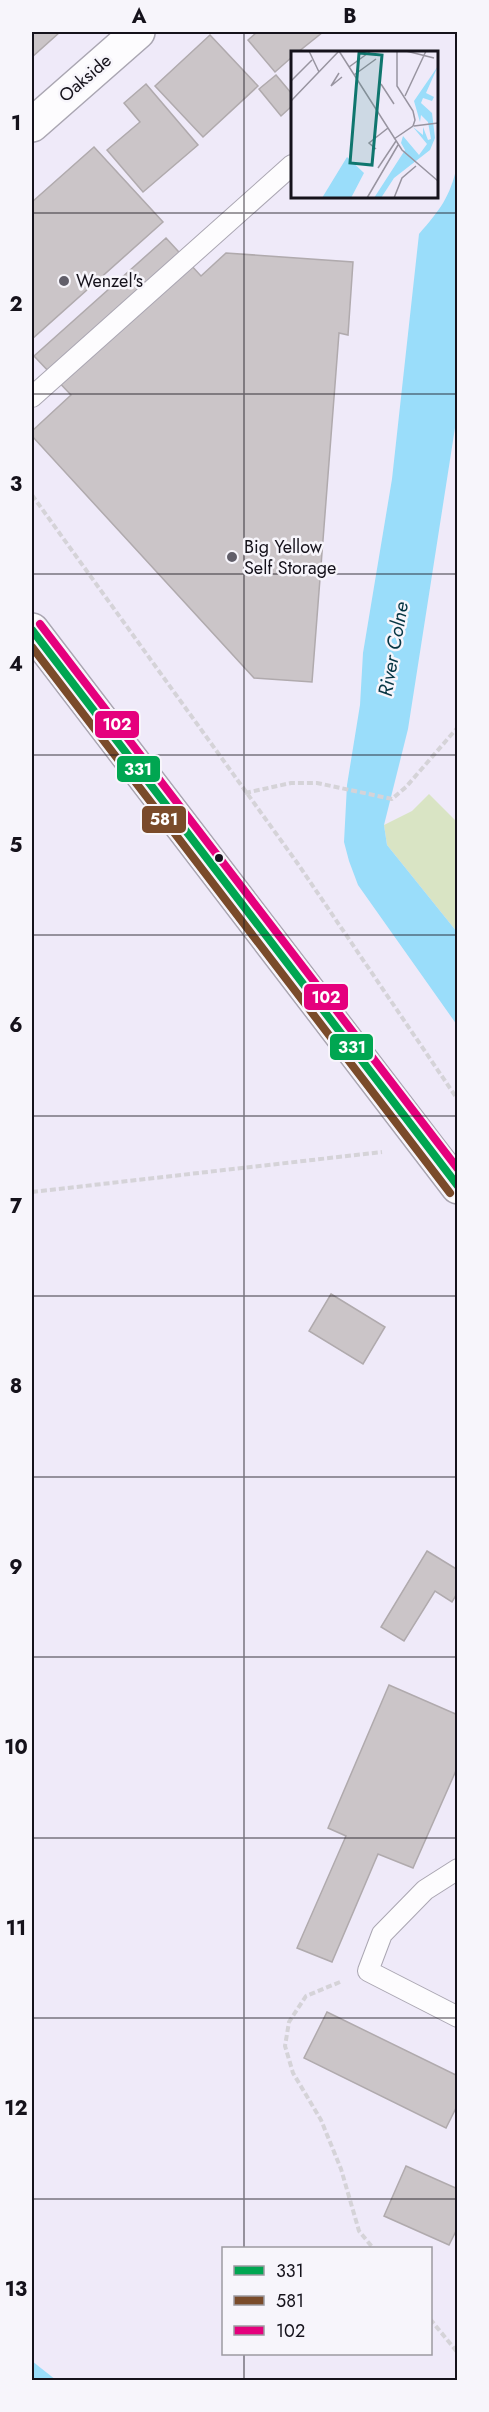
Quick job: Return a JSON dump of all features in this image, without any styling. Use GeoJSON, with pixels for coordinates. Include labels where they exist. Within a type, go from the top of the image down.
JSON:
{"type":"FeatureCollection","features":[{"type":"Feature","properties":{"kind":"main road","name":"Oakside"},"geometry":{"type":"LineString","coordinates":[[36,113],[138,32]]}},
{"type":"Feature","properties":{"kind":"main road"},"geometry":{"type":"LineString","coordinates":[[32,630],[458,1186]]}},
{"type":"Feature","properties":{"kind":"lane"},"geometry":{"type":"LineString","coordinates":[[32,397],[291,166]]}},
{"type":"Feature","properties":{"kind":"lane"},"geometry":{"type":"LineString","coordinates":[[458,1869],[425,1890],[382,1934],[368,1971],[458,2017]]}},
{"type":"Feature","properties":{"kind":"path"},"geometry":{"type":"LineString","coordinates":[[32,495],[298,864],[458,1100]]}},
{"type":"Feature","properties":{"kind":"path"},"geometry":{"type":"LineString","coordinates":[[245,793],[291,783],[318,783],[392,799],[406,787],[458,727]]}},
{"type":"Feature","properties":{"kind":"path"},"geometry":{"type":"LineString","coordinates":[[32,1192],[428,1147]]}},
{"type":"Feature","properties":{"kind":"path"},"geometry":{"type":"LineString","coordinates":[[368,1971],[306,1996],[290,2022],[285,2046],[293,2073],[321,2120],[341,2169],[359,2231],[372,2247]]}},
{"type":"Feature","properties":{"kind":"path"},"geometry":{"type":"LineString","coordinates":[[432,2321],[458,2353]]}},
{"type":"Feature","properties":{"kind":"green space"},"geometry":{"type":"Polygon","coordinates":[[[429,794],[457,822],[457,932],[387,845],[384,825],[412,811],[429,794]]]}},
{"type":"Feature","properties":{"kind":"water","name":"River Colne"},"geometry":{"type":"Polygon","coordinates":[[[457,166],[457,415],[408,729],[384,825],[387,845],[457,932],[457,1025],[358,885],[344,842],[347,785],[360,705],[363,653],[392,479],[419,234],[443,203],[457,166]]]}},
{"type":"Feature","properties":{"kind":"water"},"geometry":{"type":"Polygon","coordinates":[[[32,2361],[56,2380],[32,2380],[32,2361]]]}},
{"type":"Feature","properties":{"kind":"building"},"geometry":{"type":"Polygon","coordinates":[[[32,32],[60,32],[32,57],[32,32]]]}},
{"type":"Feature","properties":{"kind":"building"},"geometry":{"type":"Polygon","coordinates":[[[257,32],[323,32],[299,51],[291,51],[291,58],[275,72],[248,40],[257,32]]]}},
{"type":"Feature","properties":{"kind":"building"},"geometry":{"type":"Polygon","coordinates":[[[210,35],[258,86],[203,137],[155,86],[210,35]]]}},
{"type":"Feature","properties":{"kind":"building"},"geometry":{"type":"Polygon","coordinates":[[[276,75],[291,93],[291,107],[281,116],[259,89],[276,75]]]}},
{"type":"Feature","properties":{"kind":"building"},"geometry":{"type":"Polygon","coordinates":[[[146,84],[198,145],[143,192],[107,150],[140,122],[124,103],[146,84]]]}},
{"type":"Feature","properties":{"kind":"building","name":"Wenzel's"},"geometry":{"type":"Polygon","coordinates":[[[94,147],[163,222],[32,339],[32,202],[94,147]]]}},
{"type":"Feature","properties":{"kind":"building","name":"Big Yellow Self Storage"},"geometry":{"type":"Polygon","coordinates":[[[166,238],[201,276],[226,253],[353,262],[348,335],[339,333],[312,682],[254,678],[32,436],[32,431],[71,395],[34,356],[166,238]]]}},
{"type":"Feature","properties":{"kind":"building"},"geometry":{"type":"Polygon","coordinates":[[[331,1294],[385,1327],[363,1364],[309,1331],[331,1294]]]}},
{"type":"Feature","properties":{"kind":"building"},"geometry":{"type":"Polygon","coordinates":[[[427,1551],[458,1570],[458,1592],[452,1602],[435,1591],[404,1641],[381,1627],[427,1551]]]}},
{"type":"Feature","properties":{"kind":"building"},"geometry":{"type":"Polygon","coordinates":[[[389,1685],[458,1715],[458,1766],[413,1868],[378,1854],[332,1962],[297,1948],[346,1836],[328,1828],[389,1685]]]}},
{"type":"Feature","properties":{"kind":"building"},"geometry":{"type":"Polygon","coordinates":[[[327,2012],[458,2076],[458,2104],[446,2128],[304,2058],[327,2012]]]}},
{"type":"Feature","properties":{"kind":"building"},"geometry":{"type":"Polygon","coordinates":[[[406,2166],[458,2189],[458,2227],[449,2245],[384,2216],[406,2166]]]}},
{"type":"Feature","properties":{"kind":"transit line","name":"102"},"geometry":{"type":"LineString","coordinates":[[40,624],[458,1169]]}},
{"type":"Feature","properties":{"kind":"transit line","name":"331"},"geometry":{"type":"LineString","coordinates":[[32,630],[458,1186]]}},
{"type":"Feature","properties":{"kind":"transit line","name":"581"},"geometry":{"type":"LineString","coordinates":[[32,647],[450,1193]]}},
{"type":"Feature","properties":{"kind":"place","name":"Wenzel's"},"geometry":{"type":"Point","coordinates":[64,281]}},
{"type":"Feature","properties":{"kind":"place","name":"Big Yellow Self Storage"},"geometry":{"type":"Point","coordinates":[232,557]}}]}
